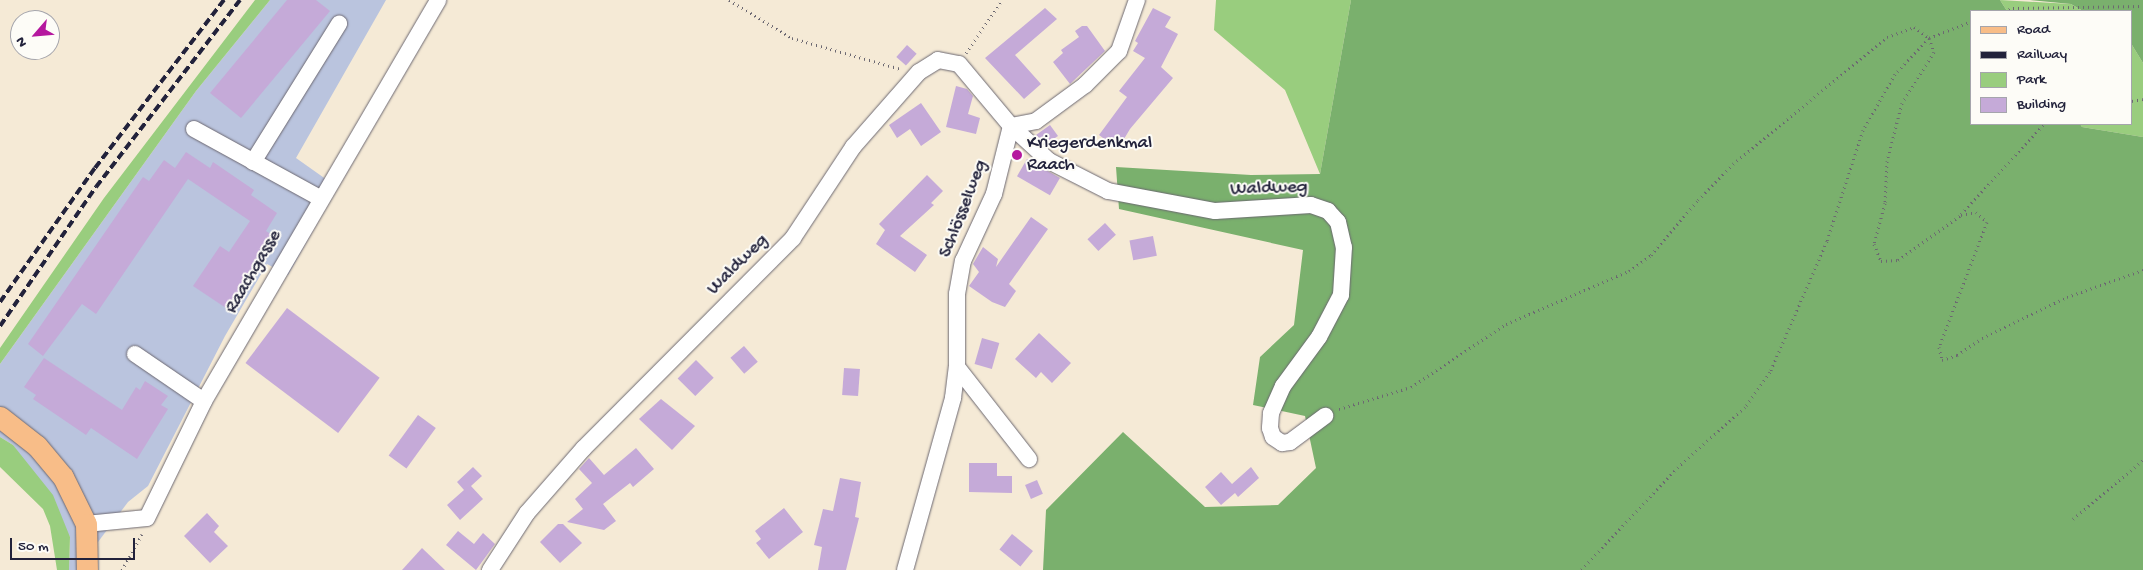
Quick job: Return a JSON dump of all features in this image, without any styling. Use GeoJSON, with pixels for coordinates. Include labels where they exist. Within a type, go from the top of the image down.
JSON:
{"type":"FeatureCollection","features":[{"type":"Feature","properties":{"kind":"main road"},"geometry":{"type":"LineString","coordinates":[[0,417],[53,462],[83,517],[87,570]]}},
{"type":"Feature","properties":{"kind":"street","name":"Raachgasse"},"geometry":{"type":"LineString","coordinates":[[147,518],[204,401],[320,198],[438,0]]}},
{"type":"Feature","properties":{"kind":"street"},"geometry":{"type":"LineString","coordinates":[[1011,126],[1036,121],[1085,85],[1119,52],[1137,0]]}},
{"type":"Feature","properties":{"kind":"street"},"geometry":{"type":"LineString","coordinates":[[253,162],[339,24]]}},
{"type":"Feature","properties":{"kind":"street","name":"Waldweg"},"geometry":{"type":"LineString","coordinates":[[490,570],[527,514],[584,448],[793,238],[854,147],[919,72],[938,60],[959,64],[1011,126],[1049,161],[1108,191],[1215,211],[1311,205],[1328,211],[1338,222],[1344,247],[1341,296],[1319,337],[1283,386],[1271,413],[1270,428],[1273,437],[1282,443],[1290,442],[1325,416]]}},
{"type":"Feature","properties":{"kind":"street","name":"Schlösselweg"},"geometry":{"type":"LineString","coordinates":[[905,570],[952,398],[957,368],[955,325],[963,261],[994,194],[1011,126]]}},
{"type":"Feature","properties":{"kind":"street"},"geometry":{"type":"LineString","coordinates":[[194,130],[320,198]]}},
{"type":"Feature","properties":{"kind":"street"},"geometry":{"type":"LineString","coordinates":[[135,354],[204,401]]}},
{"type":"Feature","properties":{"kind":"street"},"geometry":{"type":"LineString","coordinates":[[957,368],[1029,459]]}},
{"type":"Feature","properties":{"kind":"street"},"geometry":{"type":"LineString","coordinates":[[83,517],[147,518]]}},
{"type":"Feature","properties":{"kind":"path"},"geometry":{"type":"LineString","coordinates":[[729,0],[792,38],[919,72]]}},
{"type":"Feature","properties":{"kind":"path"},"geometry":{"type":"LineString","coordinates":[[959,64],[1002,0]]}},
{"type":"Feature","properties":{"kind":"path"},"geometry":{"type":"LineString","coordinates":[[2007,10],[2013,8],[2143,6]]}},
{"type":"Feature","properties":{"kind":"path"},"geometry":{"type":"LineString","coordinates":[[1581,570],[1678,467],[1745,407],[1770,372],[1827,241],[1863,130],[1895,74],[1928,38],[1970,22]]}},
{"type":"Feature","properties":{"kind":"path"},"geometry":{"type":"LineString","coordinates":[[1325,416],[1348,404],[1411,387],[1506,324],[1629,271],[1651,255],[1698,200],[1733,164],[1887,37],[1914,27],[1928,38],[1934,52],[1902,103],[1887,161],[1884,203],[1874,244],[1881,260],[1898,260],[1961,215],[2043,125]]}},
{"type":"Feature","properties":{"kind":"path"},"geometry":{"type":"LineString","coordinates":[[1961,215],[1976,212],[1987,222],[1939,347],[1942,360],[1957,355],[1982,338],[2067,297],[2143,270]]}},
{"type":"Feature","properties":{"kind":"path"},"geometry":{"type":"LineString","coordinates":[[2073,519],[2143,460]]}},
{"type":"Feature","properties":{"kind":"path"},"geometry":{"type":"LineString","coordinates":[[122,570],[139,543],[147,518]]}},
{"type":"Feature","properties":{"kind":"shaded area"},"geometry":{"type":"Polygon","coordinates":[[[270,0],[386,0],[296,158],[337,187],[288,275],[267,264],[225,336],[148,486],[128,502],[77,570],[69,570],[70,537],[13,445],[0,437],[0,364],[196,91],[270,0]]]}},
{"type":"Feature","properties":{"kind":"green space"},"geometry":{"type":"Polygon","coordinates":[[[255,0],[270,0],[196,91],[0,364],[0,348],[104,198],[255,0]]]}},
{"type":"Feature","properties":{"kind":"green space"},"geometry":{"type":"Polygon","coordinates":[[[1216,0],[1351,0],[1320,174],[1285,90],[1214,30],[1216,0]]]}},
{"type":"Feature","properties":{"kind":"green space"},"geometry":{"type":"Polygon","coordinates":[[[1351,0],[2000,0],[2006,10],[1970,10],[1970,125],[2081,125],[2082,127],[2143,137],[2143,570],[1043,570],[1046,510],[1123,432],[1205,507],[1278,505],[1316,468],[1305,416],[1253,405],[1260,357],[1294,325],[1303,250],[1119,209],[1116,167],[1251,175],[1320,174],[1351,0]]]}},
{"type":"Feature","properties":{"kind":"green space"},"geometry":{"type":"Polygon","coordinates":[[[2000,0],[2071,4],[2081,10],[2006,10],[2000,0]]]}},
{"type":"Feature","properties":{"kind":"green space"},"geometry":{"type":"Polygon","coordinates":[[[2030,0],[2143,0],[2143,63],[2133,47],[2133,10],[2081,10],[2071,4],[2030,0]]]}},
{"type":"Feature","properties":{"kind":"green space"},"geometry":{"type":"Polygon","coordinates":[[[2133,47],[2143,63],[2143,137],[2082,127],[2081,125],[2133,125],[2133,47]]]}},
{"type":"Feature","properties":{"kind":"green space"},"geometry":{"type":"Polygon","coordinates":[[[0,437],[13,445],[53,495],[70,537],[69,570],[57,570],[50,526],[43,509],[0,467],[0,437]]]}},
{"type":"Feature","properties":{"kind":"building"},"geometry":{"type":"Polygon","coordinates":[[[287,0],[316,0],[330,11],[241,118],[210,93],[287,0]]]}},
{"type":"Feature","properties":{"kind":"building"},"geometry":{"type":"Polygon","coordinates":[[[1045,8],[1057,19],[1015,55],[1041,84],[1024,99],[985,58],[1045,8]]]}},
{"type":"Feature","properties":{"kind":"building"},"geometry":{"type":"Polygon","coordinates":[[[1153,8],[1171,17],[1165,27],[1178,34],[1161,67],[1173,78],[1130,129],[1118,149],[1099,135],[1127,97],[1119,91],[1145,58],[1133,51],[1138,43],[1135,41],[1153,8]]]}},
{"type":"Feature","properties":{"kind":"building"},"geometry":{"type":"Polygon","coordinates":[[[1082,26],[1087,26],[1105,51],[1070,84],[1053,62],[1063,53],[1061,50],[1079,37],[1075,31],[1082,26]]]}},
{"type":"Feature","properties":{"kind":"building"},"geometry":{"type":"Polygon","coordinates":[[[907,45],[917,54],[906,66],[896,57],[907,45]]]}},
{"type":"Feature","properties":{"kind":"building"},"geometry":{"type":"Polygon","coordinates":[[[956,86],[967,89],[973,96],[968,114],[980,118],[976,134],[946,127],[956,86]]]}},
{"type":"Feature","properties":{"kind":"building"},"geometry":{"type":"Polygon","coordinates":[[[921,103],[941,132],[921,146],[910,129],[897,138],[889,125],[921,103]]]}},
{"type":"Feature","properties":{"kind":"building"},"geometry":{"type":"Polygon","coordinates":[[[1050,125],[1058,136],[1046,144],[1036,135],[1050,125]]]}},
{"type":"Feature","properties":{"kind":"building"},"geometry":{"type":"Polygon","coordinates":[[[186,152],[210,168],[213,162],[254,190],[251,195],[277,213],[266,231],[272,235],[252,266],[256,269],[229,310],[193,286],[220,246],[229,252],[250,221],[188,179],[96,314],[82,304],[43,356],[28,344],[143,177],[149,181],[164,160],[175,168],[186,152]]]}},
{"type":"Feature","properties":{"kind":"building"},"geometry":{"type":"Polygon","coordinates":[[[1027,159],[1060,178],[1050,195],[1017,176],[1027,159]]]}},
{"type":"Feature","properties":{"kind":"building"},"geometry":{"type":"Polygon","coordinates":[[[927,175],[943,191],[931,203],[934,205],[900,236],[927,255],[915,272],[876,244],[885,230],[879,224],[927,175]]]}},
{"type":"Feature","properties":{"kind":"building"},"geometry":{"type":"Polygon","coordinates":[[[1031,217],[1048,229],[1009,284],[1016,291],[1005,307],[992,302],[969,286],[979,272],[973,264],[983,247],[998,259],[996,267],[1031,217]]]}},
{"type":"Feature","properties":{"kind":"building"},"geometry":{"type":"Polygon","coordinates":[[[1105,223],[1116,235],[1098,251],[1087,239],[1105,223]]]}},
{"type":"Feature","properties":{"kind":"building"},"geometry":{"type":"Polygon","coordinates":[[[1153,236],[1157,256],[1133,260],[1129,241],[1153,236]]]}},
{"type":"Feature","properties":{"kind":"building"},"geometry":{"type":"Polygon","coordinates":[[[287,308],[380,378],[338,433],[245,363],[287,308]]]}},
{"type":"Feature","properties":{"kind":"building"},"geometry":{"type":"Polygon","coordinates":[[[1039,333],[1071,363],[1052,383],[1041,372],[1036,378],[1015,359],[1039,333]]]}},
{"type":"Feature","properties":{"kind":"building"},"geometry":{"type":"Polygon","coordinates":[[[982,338],[999,343],[992,369],[975,364],[982,338]]]}},
{"type":"Feature","properties":{"kind":"building"},"geometry":{"type":"Polygon","coordinates":[[[744,346],[758,362],[744,374],[730,358],[744,346]]]}},
{"type":"Feature","properties":{"kind":"building"},"geometry":{"type":"Polygon","coordinates":[[[44,358],[122,410],[136,387],[140,390],[145,381],[168,396],[161,405],[168,409],[137,459],[91,428],[86,435],[33,399],[36,395],[24,387],[44,358]]]}},
{"type":"Feature","properties":{"kind":"building"},"geometry":{"type":"Polygon","coordinates":[[[696,360],[714,378],[695,396],[678,378],[696,360]]]}},
{"type":"Feature","properties":{"kind":"building"},"geometry":{"type":"Polygon","coordinates":[[[844,368],[860,369],[858,396],[842,395],[844,368]]]}},
{"type":"Feature","properties":{"kind":"building"},"geometry":{"type":"Polygon","coordinates":[[[661,399],[695,426],[672,450],[639,419],[661,399]]]}},
{"type":"Feature","properties":{"kind":"building"},"geometry":{"type":"Polygon","coordinates":[[[418,415],[436,428],[406,468],[389,455],[418,415]]]}},
{"type":"Feature","properties":{"kind":"building"},"geometry":{"type":"Polygon","coordinates":[[[636,448],[654,469],[633,487],[630,483],[603,504],[616,521],[604,530],[567,522],[583,509],[575,499],[592,483],[579,469],[589,458],[604,475],[636,448]]]}},
{"type":"Feature","properties":{"kind":"building"},"geometry":{"type":"Polygon","coordinates":[[[969,463],[997,463],[997,476],[1012,476],[1012,493],[969,492],[969,463]]]}},
{"type":"Feature","properties":{"kind":"building"},"geometry":{"type":"Polygon","coordinates":[[[473,467],[482,476],[471,486],[483,499],[460,520],[447,505],[464,490],[457,482],[473,467]]]}},
{"type":"Feature","properties":{"kind":"building"},"geometry":{"type":"Polygon","coordinates":[[[1251,467],[1259,478],[1238,497],[1235,493],[1221,505],[1205,487],[1221,472],[1232,484],[1251,467]]]}},
{"type":"Feature","properties":{"kind":"building"},"geometry":{"type":"Polygon","coordinates":[[[840,478],[861,482],[855,517],[859,518],[846,570],[818,570],[822,547],[814,545],[823,509],[833,511],[840,478]]]}},
{"type":"Feature","properties":{"kind":"building"},"geometry":{"type":"Polygon","coordinates":[[[1037,480],[1043,494],[1031,499],[1025,485],[1037,480]]]}},
{"type":"Feature","properties":{"kind":"building"},"geometry":{"type":"Polygon","coordinates":[[[784,508],[803,532],[769,559],[756,543],[761,539],[755,531],[784,508]]]}},
{"type":"Feature","properties":{"kind":"building"},"geometry":{"type":"Polygon","coordinates":[[[207,513],[219,526],[214,532],[228,546],[210,563],[184,536],[207,513]]]}},
{"type":"Feature","properties":{"kind":"building"},"geometry":{"type":"Polygon","coordinates":[[[558,524],[563,524],[582,543],[560,563],[540,542],[558,524]]]}},
{"type":"Feature","properties":{"kind":"building"},"geometry":{"type":"Polygon","coordinates":[[[458,531],[474,544],[483,533],[495,544],[476,570],[446,545],[458,531]]]}},
{"type":"Feature","properties":{"kind":"building"},"geometry":{"type":"Polygon","coordinates":[[[1012,534],[1033,551],[1020,567],[999,550],[1012,534]]]}},
{"type":"Feature","properties":{"kind":"building"},"geometry":{"type":"Polygon","coordinates":[[[422,548],[445,570],[402,570],[422,548]]]}},
{"type":"Feature","properties":{"kind":"railway"},"geometry":{"type":"LineString","coordinates":[[0,302],[95,168],[224,0]]}},
{"type":"Feature","properties":{"kind":"railway"},"geometry":{"type":"LineString","coordinates":[[0,326],[96,187],[240,0]]}},
{"type":"Feature","properties":{"kind":"place","name":"Kriegerdenkmal Raach"},"geometry":{"type":"Point","coordinates":[1017,155]}}]}
